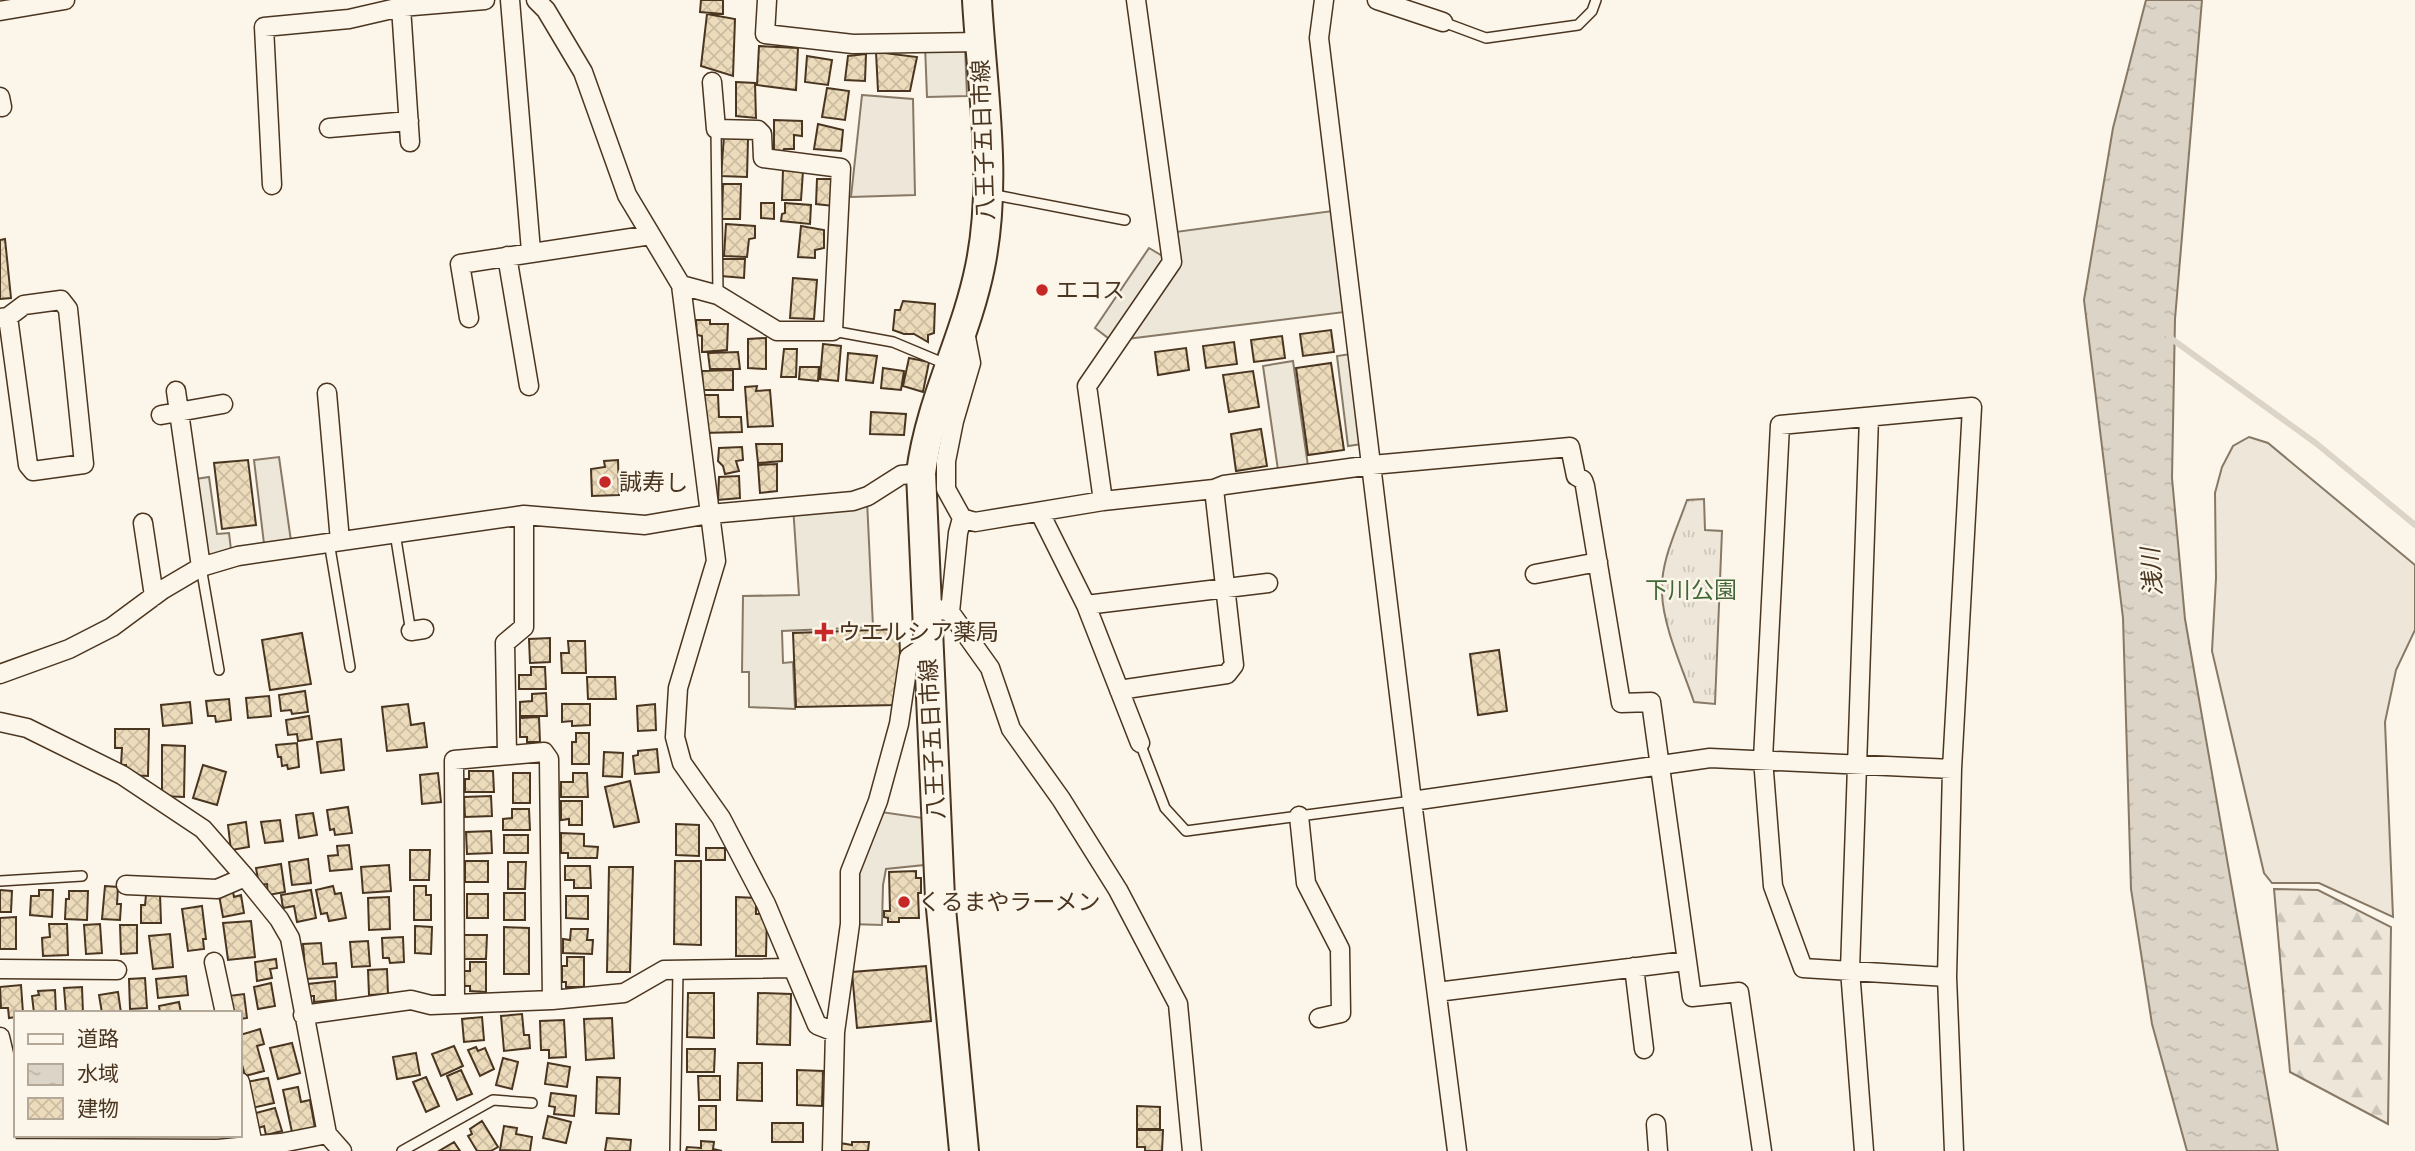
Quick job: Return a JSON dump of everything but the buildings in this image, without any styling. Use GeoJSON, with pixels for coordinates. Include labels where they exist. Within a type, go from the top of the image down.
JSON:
{"type":"FeatureCollection","features":[{"type":"Feature","properties":{"kind":"main road","name":"八王子五日市線"},"geometry":{"type":"LineString","coordinates":[[964,1151],[940,898],[928,645],[938,609],[921,473],[929,426],[964,325],[984,248],[988,194],[977,0]]}},
{"type":"Feature","properties":{"kind":"street"},"geometry":{"type":"LineString","coordinates":[[0,11],[65,0]]}},
{"type":"Feature","properties":{"kind":"street"},"geometry":{"type":"LineString","coordinates":[[272,185],[264,27],[349,19],[401,7],[485,0]]}},
{"type":"Feature","properties":{"kind":"street"},"geometry":{"type":"LineString","coordinates":[[510,0],[531,251]]}},
{"type":"Feature","properties":{"kind":"street"},"geometry":{"type":"LineString","coordinates":[[536,0],[546,10],[583,72],[627,195],[681,285],[716,561],[677,688],[675,737],[682,763],[721,818],[766,904],[817,1025],[835,1032]]}},
{"type":"Feature","properties":{"kind":"street"},"geometry":{"type":"LineString","coordinates":[[767,0],[765,34],[853,44],[979,42]]}},
{"type":"Feature","properties":{"kind":"street"},"geometry":{"type":"LineString","coordinates":[[1103,501],[1087,386],[1172,262],[1136,0]]}},
{"type":"Feature","properties":{"kind":"street"},"geometry":{"type":"LineString","coordinates":[[1324,0],[1318,38],[1457,1151]]}},
{"type":"Feature","properties":{"kind":"street"},"geometry":{"type":"LineString","coordinates":[[1377,0],[1443,22]]}},
{"type":"Feature","properties":{"kind":"street"},"geometry":{"type":"LineString","coordinates":[[401,7],[410,142]]}},
{"type":"Feature","properties":{"kind":"street"},"geometry":{"type":"LineString","coordinates":[[681,285],[718,295],[777,331],[833,331],[841,168],[763,158],[762,134],[758,130],[716,129],[712,82]]}},
{"type":"Feature","properties":{"kind":"street"},"geometry":{"type":"LineString","coordinates":[[329,128],[409,121]]}},
{"type":"Feature","properties":{"kind":"street"},"geometry":{"type":"LineString","coordinates":[[469,318],[460,264],[651,234]]}},
{"type":"Feature","properties":{"kind":"street"},"geometry":{"type":"LineString","coordinates":[[507,256],[529,386]]}},
{"type":"Feature","properties":{"kind":"street"},"geometry":{"type":"LineString","coordinates":[[61,300],[68,309],[84,464],[33,471],[28,465],[4,318],[24,305],[61,300]]}},
{"type":"Feature","properties":{"kind":"street"},"geometry":{"type":"LineString","coordinates":[[964,325],[971,363],[946,461],[946,489],[962,518],[938,609],[990,668],[1011,729],[1061,799],[1118,890],[1178,1003],[1192,1151]]}},
{"type":"Feature","properties":{"kind":"street"},"geometry":{"type":"LineString","coordinates":[[176,391],[201,567]]}},
{"type":"Feature","properties":{"kind":"street"},"geometry":{"type":"LineString","coordinates":[[327,393],[335,542]]}},
{"type":"Feature","properties":{"kind":"street"},"geometry":{"type":"LineString","coordinates":[[161,415],[223,404]]}},
{"type":"Feature","properties":{"kind":"street"},"geometry":{"type":"LineString","coordinates":[[1947,977],[1803,968],[1773,886],[1763,759],[1780,425],[1972,407],[1952,769],[1947,977],[1954,1151]]}},
{"type":"Feature","properties":{"kind":"street"},"geometry":{"type":"LineString","coordinates":[[1864,1151],[1850,970],[1869,417]]}},
{"type":"Feature","properties":{"kind":"street"},"geometry":{"type":"LineString","coordinates":[[962,518],[975,522],[1103,501],[1214,489],[1224,485],[1371,465],[1570,447],[1576,476],[1583,480],[1585,486],[1621,703],[1651,702],[1692,997],[1740,992],[1762,1151]]}},
{"type":"Feature","properties":{"kind":"street"},"geometry":{"type":"LineString","coordinates":[[0,674],[69,649],[112,627],[154,596],[201,567],[238,556],[524,515],[632,525],[710,514],[853,501],[868,496],[901,475],[921,473]]}},
{"type":"Feature","properties":{"kind":"street"},"geometry":{"type":"LineString","coordinates":[[1119,690],[1227,674],[1234,665],[1214,489]]}},
{"type":"Feature","properties":{"kind":"street"},"geometry":{"type":"LineString","coordinates":[[1040,513],[1086,605],[1140,743]]}},
{"type":"Feature","properties":{"kind":"street"},"geometry":{"type":"LineString","coordinates":[[507,755],[505,643],[524,627],[524,515]]}},
{"type":"Feature","properties":{"kind":"street"},"geometry":{"type":"LineString","coordinates":[[143,523],[154,596]]}},
{"type":"Feature","properties":{"kind":"street"},"geometry":{"type":"LineString","coordinates":[[1535,574],[1598,562]]}},
{"type":"Feature","properties":{"kind":"street"},"geometry":{"type":"LineString","coordinates":[[1086,605],[1268,583]]}},
{"type":"Feature","properties":{"kind":"street"},"geometry":{"type":"LineString","coordinates":[[832,1151],[835,1032],[850,924],[850,872],[878,801],[899,724],[909,657],[928,645]]}},
{"type":"Feature","properties":{"kind":"street"},"geometry":{"type":"LineString","coordinates":[[0,722],[27,728],[122,775],[203,829],[246,877],[279,919],[290,938],[327,1134],[342,1151]]}},
{"type":"Feature","properties":{"kind":"street"},"geometry":{"type":"LineString","coordinates":[[455,1003],[454,760],[544,752],[549,759],[552,1000]]}},
{"type":"Feature","properties":{"kind":"street"},"geometry":{"type":"LineString","coordinates":[[1412,801],[1710,758],[1952,769]]}},
{"type":"Feature","properties":{"kind":"street"},"geometry":{"type":"LineString","coordinates":[[1299,816],[1306,883],[1339,949],[1342,1013],[1319,1018]]}},
{"type":"Feature","properties":{"kind":"street"},"geometry":{"type":"LineString","coordinates":[[127,885],[217,889],[246,877]]}},
{"type":"Feature","properties":{"kind":"street"},"geometry":{"type":"LineString","coordinates":[[1437,992],[1686,961]]}},
{"type":"Feature","properties":{"kind":"street"},"geometry":{"type":"LineString","coordinates":[[214,962],[225,1011]]}},
{"type":"Feature","properties":{"kind":"street"},"geometry":{"type":"LineString","coordinates":[[1634,967],[1644,1049]]}},
{"type":"Feature","properties":{"kind":"street"},"geometry":{"type":"LineString","coordinates":[[303,1015],[411,1000],[431,1005],[552,1000],[624,993],[664,970],[791,968]]}},
{"type":"Feature","properties":{"kind":"street"},"geometry":{"type":"LineString","coordinates":[[0,969],[117,970]]}},
{"type":"Feature","properties":{"kind":"street"},"geometry":{"type":"LineString","coordinates":[[7,1048],[5,1149],[218,1149],[327,1134]]}},
{"type":"Feature","properties":{"kind":"street"},"geometry":{"type":"LineString","coordinates":[[242,1092],[253,1145]]}},
{"type":"Feature","properties":{"kind":"street"},"geometry":{"type":"LineString","coordinates":[[1656,1124],[1658,1151]]}},
{"type":"Feature","properties":{"kind":"lane"},"geometry":{"type":"LineString","coordinates":[[1443,22],[1486,37],[1565,27],[1578,25],[1592,11],[1596,0]]}},
{"type":"Feature","properties":{"kind":"lane"},"geometry":{"type":"LineString","coordinates":[[716,129],[718,295]]}},
{"type":"Feature","properties":{"kind":"lane"},"geometry":{"type":"LineString","coordinates":[[988,194],[1125,220]]}},
{"type":"Feature","properties":{"kind":"lane"},"geometry":{"type":"LineString","coordinates":[[833,331],[893,342],[950,366]]}},
{"type":"Feature","properties":{"kind":"lane"},"geometry":{"type":"LineString","coordinates":[[395,533],[416,633]]}},
{"type":"Feature","properties":{"kind":"lane"},"geometry":{"type":"LineString","coordinates":[[335,542],[350,667]]}},
{"type":"Feature","properties":{"kind":"lane"},"geometry":{"type":"LineString","coordinates":[[201,567],[219,670]]}},
{"type":"Feature","properties":{"kind":"lane"},"geometry":{"type":"LineString","coordinates":[[1140,743],[1165,808],[1186,831],[1412,801]]}},
{"type":"Feature","properties":{"kind":"lane"},"geometry":{"type":"LineString","coordinates":[[0,881],[82,876]]}},
{"type":"Feature","properties":{"kind":"lane"},"geometry":{"type":"LineString","coordinates":[[675,1151],[678,970]]}},
{"type":"Feature","properties":{"kind":"lane"},"geometry":{"type":"LineString","coordinates":[[402,1151],[493,1100],[532,1103]]}},
{"type":"Feature","properties":{"kind":"green space"},"geometry":{"type":"Polygon","coordinates":[[[862,95],[913,99],[915,195],[851,197],[862,95]]]}},
{"type":"Feature","properties":{"kind":"green space"},"geometry":{"type":"Polygon","coordinates":[[[2249,437],[2268,443],[2415,565],[2415,630],[2396,670],[2385,722],[2393,917],[2319,883],[2272,883],[2264,873],[2212,651],[2216,578],[2215,493],[2222,467],[2233,446],[2249,437]]]}},
{"type":"Feature","properties":{"kind":"green space","name":"下川公園"},"geometry":{"type":"Polygon","coordinates":[[[1704,499],[1705,530],[1722,531],[1715,704],[1694,702],[1670,634],[1662,593],[1666,558],[1687,500],[1704,499]]]}},
{"type":"Feature","properties":{"kind":"green space"},"geometry":{"type":"Polygon","coordinates":[[[2274,889],[2318,890],[2391,927],[2388,1124],[2290,1072],[2274,889]]]}},
{"type":"Feature","properties":{"kind":"shaded area"},"geometry":{"type":"Polygon","coordinates":[[[925,45],[965,46],[967,96],[927,97],[925,45]]]}},
{"type":"Feature","properties":{"kind":"shaded area"},"geometry":{"type":"Polygon","coordinates":[[[1340,210],[1353,311],[1119,340],[1116,344],[1095,328],[1149,248],[1171,261],[1168,233],[1340,210]]]}},
{"type":"Feature","properties":{"kind":"shaded area"},"geometry":{"type":"Polygon","coordinates":[[[1358,353],[1369,443],[1348,446],[1337,356],[1358,353]]]}},
{"type":"Feature","properties":{"kind":"shaded area"},"geometry":{"type":"Polygon","coordinates":[[[1293,361],[1309,473],[1279,477],[1263,366],[1293,361]]]}},
{"type":"Feature","properties":{"kind":"shaded area"},"geometry":{"type":"Polygon","coordinates":[[[279,457],[292,548],[265,552],[254,460],[279,457]]]}},
{"type":"Feature","properties":{"kind":"shaded area"},"geometry":{"type":"Polygon","coordinates":[[[209,477],[217,534],[229,533],[232,558],[201,567],[189,480],[209,477]]]}},
{"type":"Feature","properties":{"kind":"shaded area"},"geometry":{"type":"Polygon","coordinates":[[[867,500],[873,627],[782,631],[783,663],[793,662],[795,709],[749,707],[749,672],[742,672],[743,596],[799,595],[793,506],[867,500]]]}},
{"type":"Feature","properties":{"kind":"shaded area"},"geometry":{"type":"Polygon","coordinates":[[[874,811],[923,818],[924,865],[886,869],[882,925],[850,924],[850,872],[874,811]]]}},
{"type":"Feature","properties":{"kind":"water","name":"浅川"},"geometry":{"type":"Polygon","coordinates":[[[2146,0],[2202,0],[2175,319],[2172,478],[2185,619],[2278,1151],[2187,1151],[2152,1024],[2131,889],[2123,618],[2084,300],[2113,128],[2146,0]]]}},
{"type":"Feature","properties":{"kind":"waterway"},"geometry":{"type":"LineString","coordinates":[[2169,337],[2317,444],[2415,525]]}},
{"type":"Feature","properties":{"kind":"place","name":"エコス"},"geometry":{"type":"Point","coordinates":[1042,290]}},
{"type":"Feature","properties":{"kind":"place","name":"誠寿し"},"geometry":{"type":"Point","coordinates":[605,482]}},
{"type":"Feature","properties":{"kind":"place","name":"ウエルシア薬局"},"geometry":{"type":"Point","coordinates":[824,632]}},
{"type":"Feature","properties":{"kind":"place","name":"くるまやラーメン"},"geometry":{"type":"Point","coordinates":[904,902]}}]}
